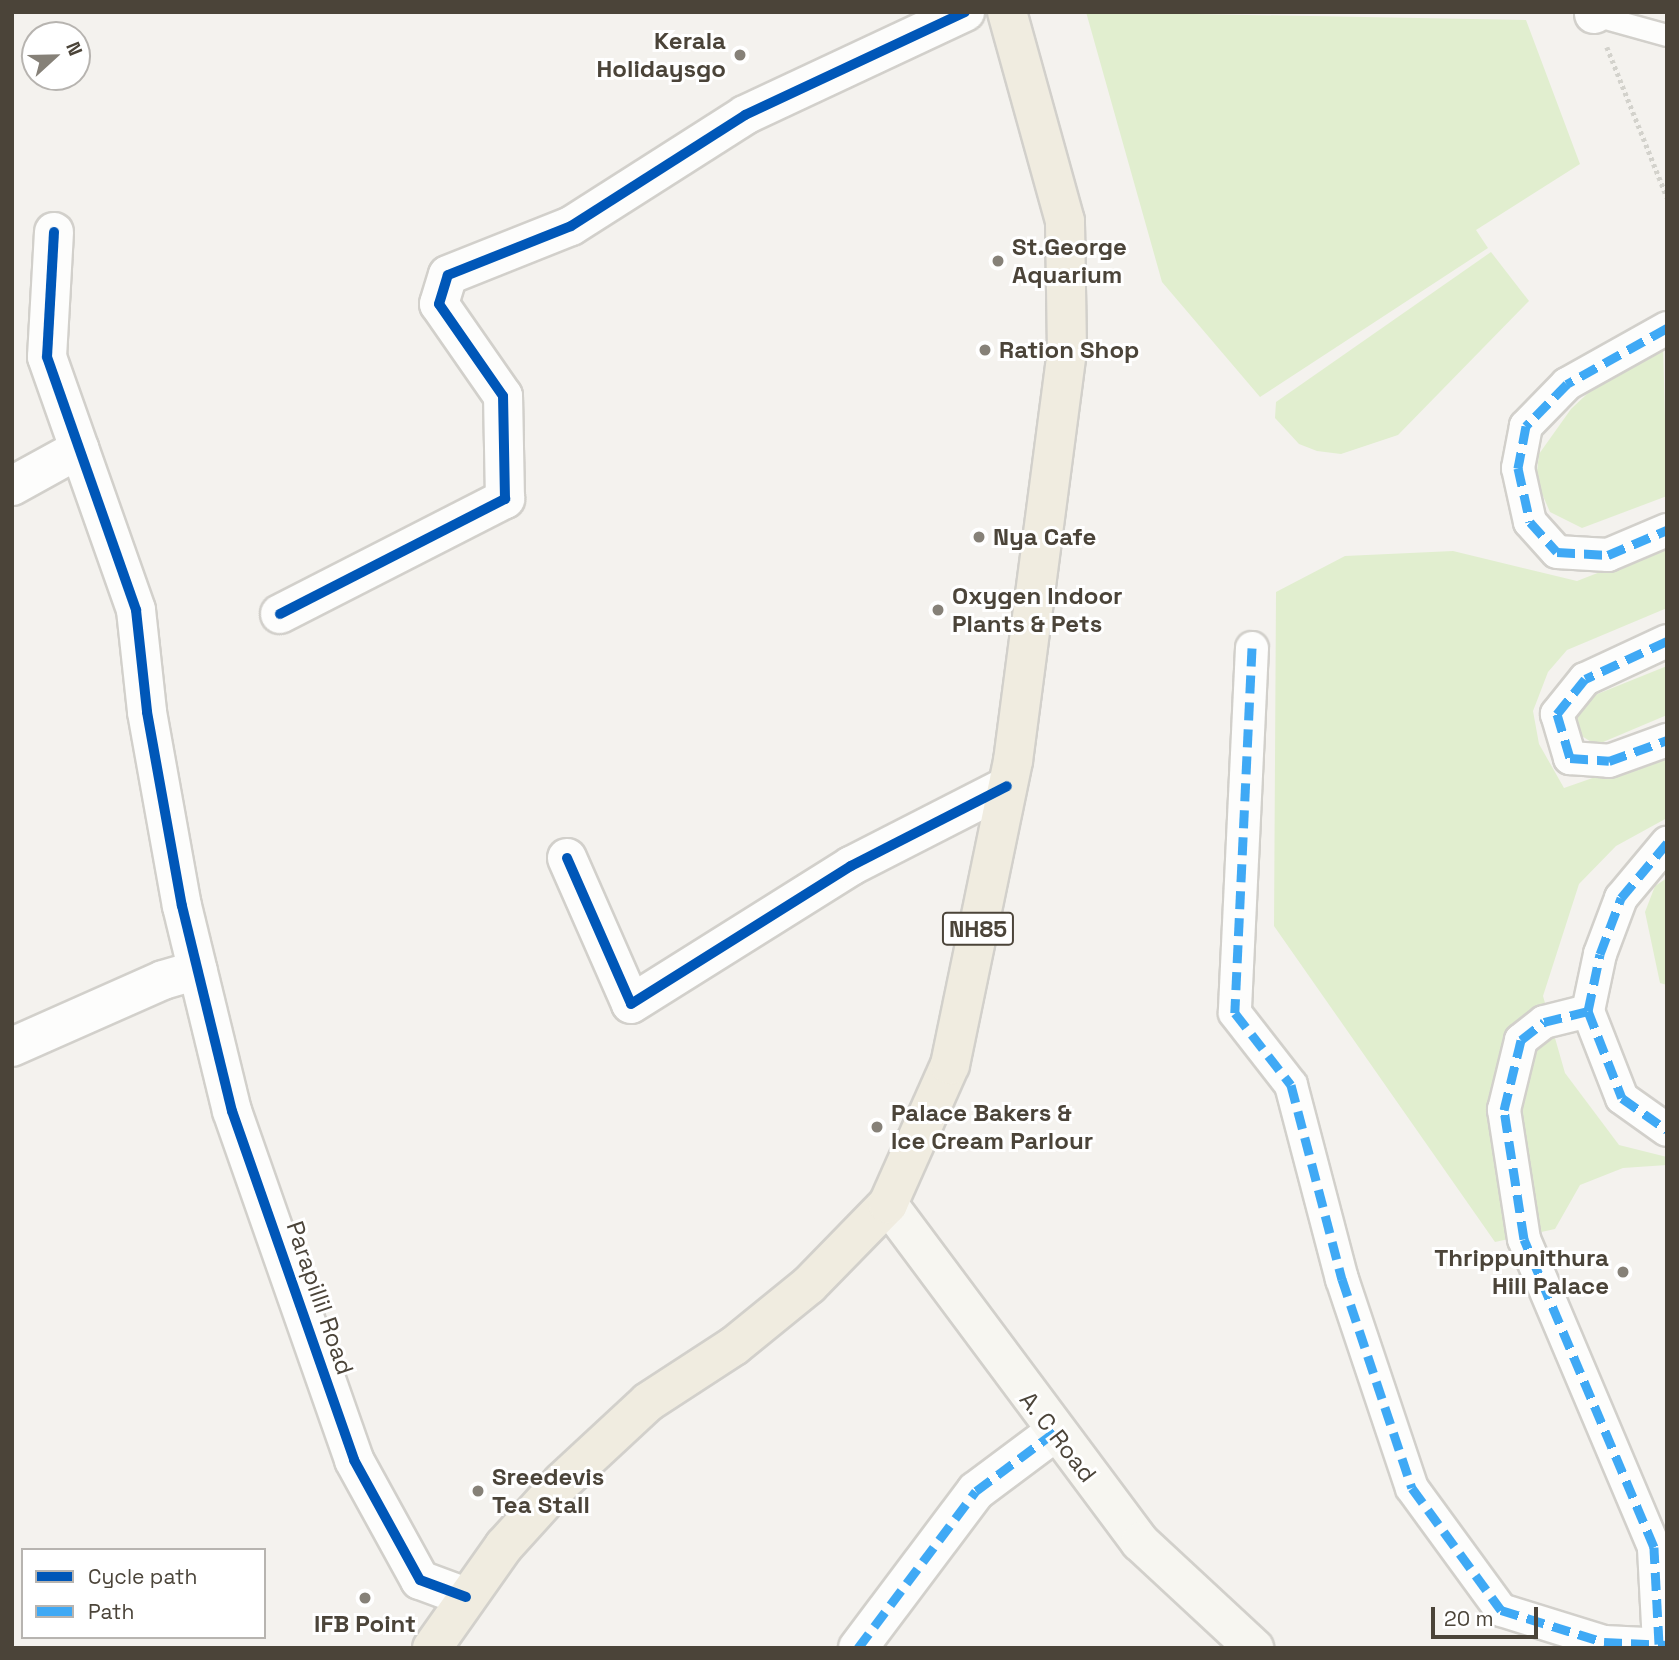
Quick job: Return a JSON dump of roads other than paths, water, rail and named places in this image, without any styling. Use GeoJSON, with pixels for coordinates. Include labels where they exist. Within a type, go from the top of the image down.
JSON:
{"type":"FeatureCollection","features":[{"type":"Feature","properties":{"kind":"highway","name":"NH85"},"geometry":{"type":"LineString","coordinates":[[432,1648],[466,1598],[562,1482],[648,1402],[734,1346],[809,1285],[888,1204],[950,1065],[1007,786],[1067,351],[1065,221],[1007,12]]}},
{"type":"Feature","properties":{"kind":"main road","name":"A. C Road"},"geometry":{"type":"LineString","coordinates":[[888,1204],[1055,1432],[1140,1542],[1254,1648]]}},
{"type":"Feature","properties":{"kind":"street"},"geometry":{"type":"LineString","coordinates":[[280,614],[505,499],[503,396],[439,304],[449,275],[571,226],[745,116],[965,12]]}},
{"type":"Feature","properties":{"kind":"street","name":"Parapillil Road"},"geometry":{"type":"LineString","coordinates":[[54,232],[47,357],[136,610],[147,712],[198,971],[232,1111],[354,1460],[420,1580],[466,1598]]}},
{"type":"Feature","properties":{"kind":"street"},"geometry":{"type":"LineString","coordinates":[[1667,328],[1567,384],[1526,426],[1518,468],[1530,522],[1557,552],[1608,555],[1667,530]]}},
{"type":"Feature","properties":{"kind":"street"},"geometry":{"type":"LineString","coordinates":[[12,486],[79,449]]}},
{"type":"Feature","properties":{"kind":"street"},"geometry":{"type":"LineString","coordinates":[[1667,641],[1585,679],[1557,714],[1570,758],[1609,761],[1667,740]]}},
{"type":"Feature","properties":{"kind":"street"},"geometry":{"type":"LineString","coordinates":[[1252,648],[1235,1013],[1291,1085],[1342,1279],[1412,1488],[1501,1610],[1604,1642],[1663,1646],[1654,1547],[1524,1239],[1504,1110],[1521,1040],[1544,1022],[1588,1011]]}},
{"type":"Feature","properties":{"kind":"street"},"geometry":{"type":"LineString","coordinates":[[567,858],[631,1004],[851,866],[1007,786]]}},
{"type":"Feature","properties":{"kind":"street"},"geometry":{"type":"LineString","coordinates":[[1667,843],[1621,898],[1600,954],[1588,1011],[1622,1098],[1667,1130]]}},
{"type":"Feature","properties":{"kind":"street"},"geometry":{"type":"LineString","coordinates":[[12,1047],[163,980],[198,971]]}},
{"type":"Feature","properties":{"kind":"street"},"geometry":{"type":"LineString","coordinates":[[858,1648],[976,1490],[1055,1432]]}},
{"type":"Feature","properties":{"kind":"lane"},"geometry":{"type":"LineString","coordinates":[[1592,13],[1667,35]]}},
{"type":"Feature","properties":{"kind":"place","name":"Kerala Holidaysgo"},"geometry":{"type":"Point","coordinates":[740,55]}},
{"type":"Feature","properties":{"kind":"place","name":"St.George Aquarium"},"geometry":{"type":"Point","coordinates":[998,261]}},
{"type":"Feature","properties":{"kind":"place","name":"Ration Shop"},"geometry":{"type":"Point","coordinates":[985,350]}},
{"type":"Feature","properties":{"kind":"place","name":"Nya Cafe"},"geometry":{"type":"Point","coordinates":[979,537]}},
{"type":"Feature","properties":{"kind":"place","name":"Oxygen Indoor Plants & Pets"},"geometry":{"type":"Point","coordinates":[938,610]}},
{"type":"Feature","properties":{"kind":"place","name":"Palace Bakers & Ice Cream Parlour"},"geometry":{"type":"Point","coordinates":[877,1127]}},
{"type":"Feature","properties":{"kind":"place","name":"Thrippunithura Hill Palace"},"geometry":{"type":"Point","coordinates":[1623,1272]}},
{"type":"Feature","properties":{"kind":"place","name":"Sreedevis Tea Stall"},"geometry":{"type":"Point","coordinates":[478,1491]}},
{"type":"Feature","properties":{"kind":"place","name":"IFB Point"},"geometry":{"type":"Point","coordinates":[365,1598]}}]}
